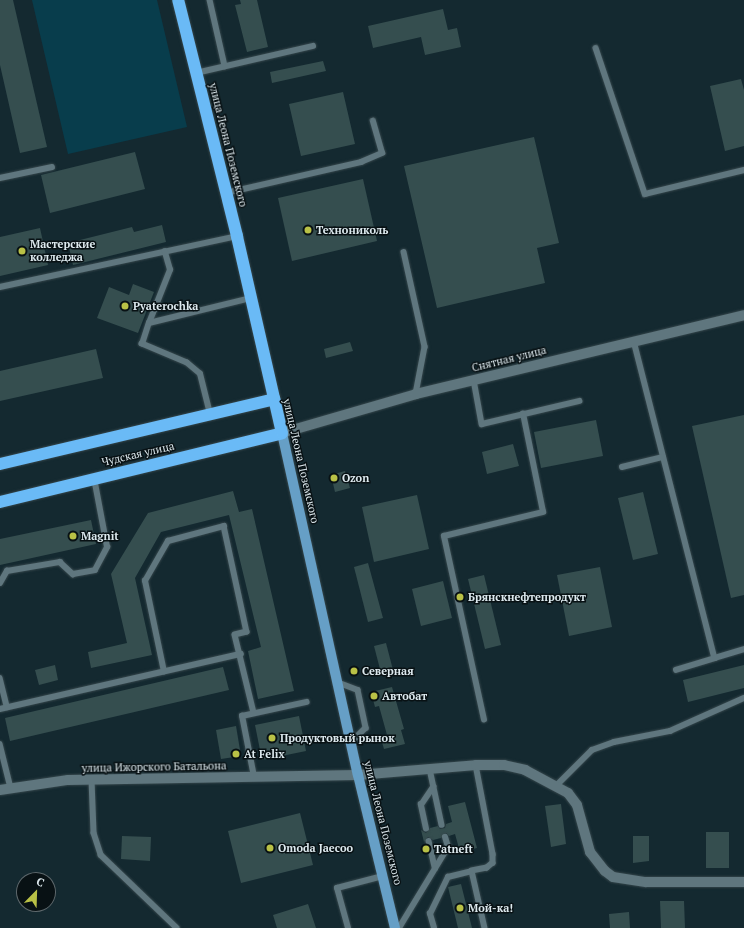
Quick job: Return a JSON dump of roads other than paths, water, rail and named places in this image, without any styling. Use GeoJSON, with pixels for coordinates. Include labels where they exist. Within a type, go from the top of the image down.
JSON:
{"type":"FeatureCollection","features":[{"type":"Feature","properties":{"kind":"highway","name":"улица Леона Поземского"},"geometry":{"type":"LineString","coordinates":[[178,0],[252,298],[282,433]]}},
{"type":"Feature","properties":{"kind":"highway","name":"Чудская улица"},"geometry":{"type":"LineString","coordinates":[[0,464],[274,399]]}},
{"type":"Feature","properties":{"kind":"highway","name":"Чудская улица"},"geometry":{"type":"LineString","coordinates":[[0,502],[282,433]]}},
{"type":"Feature","properties":{"kind":"main road","name":"улица Леона Поземского"},"geometry":{"type":"LineString","coordinates":[[282,433],[358,775],[395,928]]}},
{"type":"Feature","properties":{"kind":"street","name":"Снятная улица"},"geometry":{"type":"LineString","coordinates":[[282,433],[416,394],[744,314]]}},
{"type":"Feature","properties":{"kind":"street","name":"улица Ижорского Батальона"},"geometry":{"type":"LineString","coordinates":[[0,790],[68,780],[358,775],[476,765],[504,765],[525,770],[568,793],[576,805],[590,852],[600,866],[613,877],[646,882],[744,882]]}},
{"type":"Feature","properties":{"kind":"lane"},"geometry":{"type":"LineString","coordinates":[[210,0],[225,66]]}},
{"type":"Feature","properties":{"kind":"lane"},"geometry":{"type":"LineString","coordinates":[[196,73],[313,46]]}},
{"type":"Feature","properties":{"kind":"lane"},"geometry":{"type":"LineString","coordinates":[[596,48],[645,194],[744,170]]}},
{"type":"Feature","properties":{"kind":"lane"},"geometry":{"type":"LineString","coordinates":[[226,193],[361,162],[382,153],[373,121]]}},
{"type":"Feature","properties":{"kind":"lane"},"geometry":{"type":"LineString","coordinates":[[0,178],[52,167]]}},
{"type":"Feature","properties":{"kind":"lane"},"geometry":{"type":"LineString","coordinates":[[0,287],[237,236]]}},
{"type":"Feature","properties":{"kind":"lane"},"geometry":{"type":"LineString","coordinates":[[165,252],[170,270],[142,344],[187,363],[200,374],[210,414]]}},
{"type":"Feature","properties":{"kind":"lane"},"geometry":{"type":"LineString","coordinates":[[404,252],[425,347],[416,394]]}},
{"type":"Feature","properties":{"kind":"lane"},"geometry":{"type":"LineString","coordinates":[[149,323],[252,298]]}},
{"type":"Feature","properties":{"kind":"lane"},"geometry":{"type":"LineString","coordinates":[[634,340],[715,658]]}},
{"type":"Feature","properties":{"kind":"lane"},"geometry":{"type":"LineString","coordinates":[[474,380],[482,424],[579,401]]}},
{"type":"Feature","properties":{"kind":"lane"},"geometry":{"type":"LineString","coordinates":[[484,720],[444,536],[543,512],[523,414]]}},
{"type":"Feature","properties":{"kind":"lane"},"geometry":{"type":"LineString","coordinates":[[622,467],[663,457]]}},
{"type":"Feature","properties":{"kind":"lane"},"geometry":{"type":"LineString","coordinates":[[0,583],[7,571],[60,562],[73,574],[95,570],[107,547],[94,478]]}},
{"type":"Feature","properties":{"kind":"lane"},"geometry":{"type":"LineString","coordinates":[[164,672],[145,581],[168,541],[224,526],[247,632],[235,635],[241,654],[254,713]]}},
{"type":"Feature","properties":{"kind":"lane"},"geometry":{"type":"LineString","coordinates":[[676,670],[744,649]]}},
{"type":"Feature","properties":{"kind":"lane"},"geometry":{"type":"LineString","coordinates":[[0,709],[241,654]]}},
{"type":"Feature","properties":{"kind":"lane"},"geometry":{"type":"LineString","coordinates":[[0,678],[7,707]]}},
{"type":"Feature","properties":{"kind":"lane"},"geometry":{"type":"LineString","coordinates":[[337,682],[358,690],[366,728],[351,744]]}},
{"type":"Feature","properties":{"kind":"lane"},"geometry":{"type":"LineString","coordinates":[[557,786],[592,750],[614,742],[670,731],[744,698]]}},
{"type":"Feature","properties":{"kind":"lane"},"geometry":{"type":"LineString","coordinates":[[254,777],[242,716],[306,702]]}},
{"type":"Feature","properties":{"kind":"lane"},"geometry":{"type":"LineString","coordinates":[[0,744],[11,788]]}},
{"type":"Feature","properties":{"kind":"lane"},"geometry":{"type":"LineString","coordinates":[[434,928],[430,914],[448,877],[487,868],[493,863],[476,765]]}},
{"type":"Feature","properties":{"kind":"lane"},"geometry":{"type":"LineString","coordinates":[[430,769],[442,825]]}},
{"type":"Feature","properties":{"kind":"lane"},"geometry":{"type":"LineString","coordinates":[[92,780],[94,833],[101,855],[177,928]]}},
{"type":"Feature","properties":{"kind":"lane"},"geometry":{"type":"LineString","coordinates":[[426,829],[421,805],[433,786]]}},
{"type":"Feature","properties":{"kind":"lane"},"geometry":{"type":"LineString","coordinates":[[399,928],[448,847],[445,837]]}},
{"type":"Feature","properties":{"kind":"lane"},"geometry":{"type":"LineString","coordinates":[[429,841],[435,868]]}},
{"type":"Feature","properties":{"kind":"lane"},"geometry":{"type":"LineString","coordinates":[[472,871],[485,928]]}},
{"type":"Feature","properties":{"kind":"lane"},"geometry":{"type":"LineString","coordinates":[[348,928],[337,888],[383,876]]}},
{"type":"Feature","properties":{"kind":"place","name":"Технониколь"},"geometry":{"type":"Point","coordinates":[308,230]}},
{"type":"Feature","properties":{"kind":"place","name":"Мастерские колледжа"},"geometry":{"type":"Point","coordinates":[22,251]}},
{"type":"Feature","properties":{"kind":"place","name":"Pyaterochka"},"geometry":{"type":"Point","coordinates":[125,306]}},
{"type":"Feature","properties":{"kind":"place","name":"Ozon"},"geometry":{"type":"Point","coordinates":[334,478]}},
{"type":"Feature","properties":{"kind":"place","name":"Magnit"},"geometry":{"type":"Point","coordinates":[73,536]}},
{"type":"Feature","properties":{"kind":"place","name":"Брянскнефтепродукт"},"geometry":{"type":"Point","coordinates":[460,597]}},
{"type":"Feature","properties":{"kind":"place","name":"Северная"},"geometry":{"type":"Point","coordinates":[354,671]}},
{"type":"Feature","properties":{"kind":"place","name":"Автобат"},"geometry":{"type":"Point","coordinates":[374,696]}},
{"type":"Feature","properties":{"kind":"place","name":"Продуктовый рынок"},"geometry":{"type":"Point","coordinates":[272,738]}},
{"type":"Feature","properties":{"kind":"place","name":"At Felix"},"geometry":{"type":"Point","coordinates":[236,754]}},
{"type":"Feature","properties":{"kind":"place","name":"Omoda Jaecoo"},"geometry":{"type":"Point","coordinates":[270,848]}},
{"type":"Feature","properties":{"kind":"place","name":"Tatneft"},"geometry":{"type":"Point","coordinates":[426,849]}},
{"type":"Feature","properties":{"kind":"place","name":"Мой-ка!"},"geometry":{"type":"Point","coordinates":[460,908]}}]}
